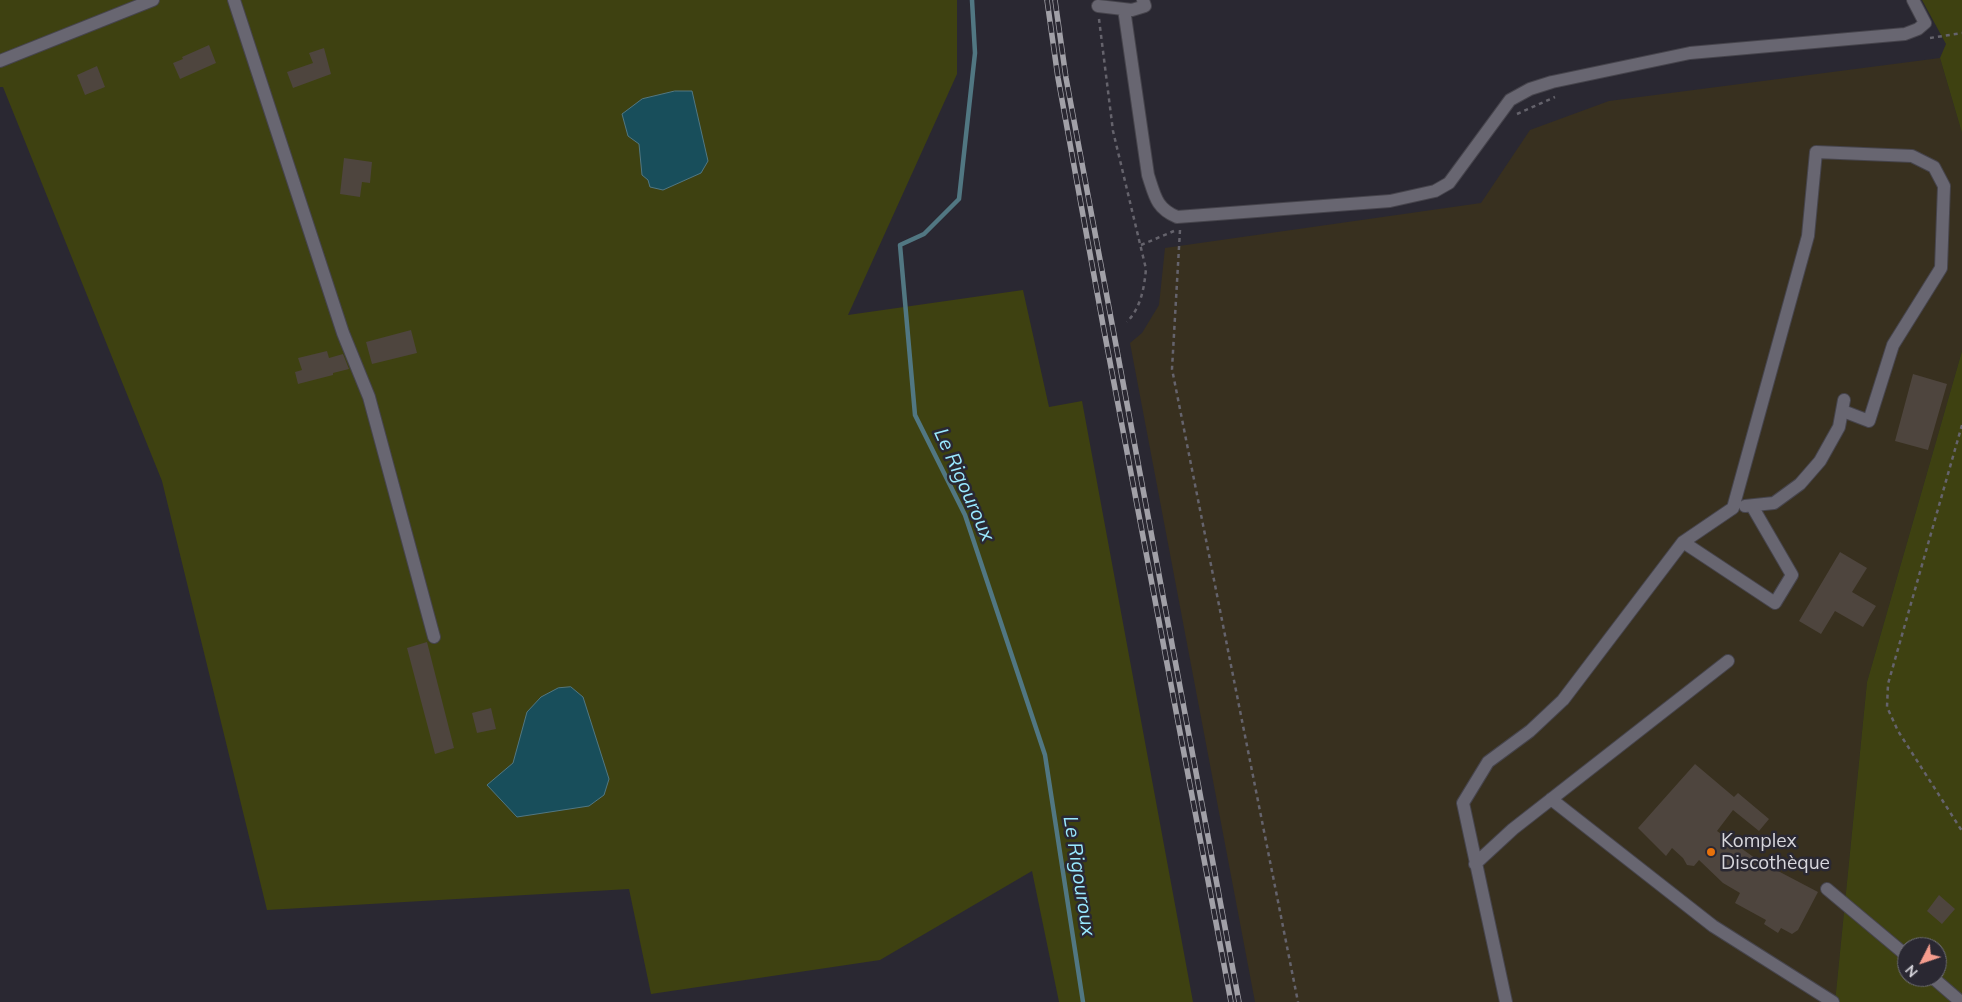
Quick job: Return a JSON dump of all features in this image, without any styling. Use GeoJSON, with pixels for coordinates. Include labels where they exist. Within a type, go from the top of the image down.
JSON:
{"type":"FeatureCollection","features":[{"type":"Feature","properties":{"kind":"street"},"geometry":{"type":"LineString","coordinates":[[0,61],[153,0]]}},
{"type":"Feature","properties":{"kind":"street"},"geometry":{"type":"LineString","coordinates":[[234,0],[343,333],[369,397],[434,637]]}},
{"type":"Feature","properties":{"kind":"street"},"geometry":{"type":"LineString","coordinates":[[1098,6],[1132,10],[1145,6],[1143,0]]}},
{"type":"Feature","properties":{"kind":"street"},"geometry":{"type":"LineString","coordinates":[[1124,9],[1148,175],[1155,198],[1164,211],[1178,217],[1390,201],[1435,191],[1449,183],[1510,100],[1530,89],[1552,82],[1690,53],[1905,34],[1918,29],[1925,23],[1913,0]]}},
{"type":"Feature","properties":{"kind":"street"},"geometry":{"type":"LineString","coordinates":[[1506,1002],[1475,864],[1464,803],[1488,762],[1530,732],[1563,700],[1683,542],[1733,508],[1774,503],[1800,484],[1820,461],[1838,427],[1844,406],[1869,421],[1892,345],[1941,268],[1944,186],[1934,167],[1912,156],[1816,152],[1808,236],[1733,508]]}},
{"type":"Feature","properties":{"kind":"street"},"geometry":{"type":"LineString","coordinates":[[1683,542],[1775,603],[1792,576],[1752,506]]}},
{"type":"Feature","properties":{"kind":"street"},"geometry":{"type":"LineString","coordinates":[[1475,864],[1513,829],[1728,662]]}},
{"type":"Feature","properties":{"kind":"street"},"geometry":{"type":"LineString","coordinates":[[1551,799],[1713,926],[1833,1002]]}},
{"type":"Feature","properties":{"kind":"street"},"geometry":{"type":"LineString","coordinates":[[1827,889],[1897,948]]}},
{"type":"Feature","properties":{"kind":"street"},"geometry":{"type":"LineString","coordinates":[[1944,987],[1961,1002]]}},
{"type":"Feature","properties":{"kind":"path"},"geometry":{"type":"LineString","coordinates":[[1098,6],[1113,131],[1146,269],[1144,288],[1135,314],[1127,322]]}},
{"type":"Feature","properties":{"kind":"path"},"geometry":{"type":"LineString","coordinates":[[1923,39],[1962,33]]}},
{"type":"Feature","properties":{"kind":"path"},"geometry":{"type":"LineString","coordinates":[[1516,115],[1557,96]]}},
{"type":"Feature","properties":{"kind":"path"},"geometry":{"type":"LineString","coordinates":[[1141,245],[1180,228],[1172,369],[1298,1002]]}},
{"type":"Feature","properties":{"kind":"path"},"geometry":{"type":"LineString","coordinates":[[1962,425],[1888,684],[1886,707],[1898,731],[1962,831]]}},
{"type":"Feature","properties":{"kind":"shaded area"},"geometry":{"type":"Polygon","coordinates":[[[1940,58],[1962,133],[1962,351],[1867,682],[1835,1002],[1255,1002],[1130,343],[1142,333],[1159,305],[1165,248],[1481,203],[1530,130],[1609,101],[1940,58]]]}},
{"type":"Feature","properties":{"kind":"green space"},"geometry":{"type":"Polygon","coordinates":[[[0,0],[957,0],[957,74],[848,315],[1023,290],[1049,407],[1082,401],[1193,1002],[1059,1002],[1032,871],[880,960],[651,994],[629,889],[267,910],[162,481],[3,87],[0,87],[0,0]]]}},
{"type":"Feature","properties":{"kind":"green space"},"geometry":{"type":"Polygon","coordinates":[[[1922,0],[1962,0],[1962,133],[1940,58],[1946,44],[1922,0]]]}},
{"type":"Feature","properties":{"kind":"green space"},"geometry":{"type":"Polygon","coordinates":[[[1962,351],[1962,1002],[1835,1002],[1867,682],[1962,351]]]}},
{"type":"Feature","properties":{"kind":"water"},"geometry":{"type":"Polygon","coordinates":[[[675,91],[692,91],[708,161],[701,173],[663,190],[650,187],[648,180],[642,175],[639,144],[628,136],[622,114],[642,99],[675,91]]]}},
{"type":"Feature","properties":{"kind":"water"},"geometry":{"type":"Polygon","coordinates":[[[571,687],[583,697],[609,779],[604,795],[589,806],[517,817],[487,785],[513,763],[527,712],[541,697],[558,688],[571,687]]]}},
{"type":"Feature","properties":{"kind":"building"},"geometry":{"type":"Polygon","coordinates":[[[209,45],[216,63],[180,79],[173,63],[209,45]]]}},
{"type":"Feature","properties":{"kind":"building"},"geometry":{"type":"Polygon","coordinates":[[[324,48],[331,74],[293,88],[287,72],[313,63],[309,53],[324,48]]]}},
{"type":"Feature","properties":{"kind":"building"},"geometry":{"type":"Polygon","coordinates":[[[97,66],[105,87],[85,95],[77,75],[97,66]]]}},
{"type":"Feature","properties":{"kind":"building"},"geometry":{"type":"Polygon","coordinates":[[[344,158],[372,162],[370,183],[362,182],[360,197],[340,194],[344,158]]]}},
{"type":"Feature","properties":{"kind":"building"},"geometry":{"type":"Polygon","coordinates":[[[411,330],[417,353],[372,364],[366,342],[411,330]]]}},
{"type":"Feature","properties":{"kind":"building"},"geometry":{"type":"Polygon","coordinates":[[[327,351],[329,358],[343,354],[349,369],[298,384],[295,372],[302,370],[298,358],[327,351]]]}},
{"type":"Feature","properties":{"kind":"building"},"geometry":{"type":"Polygon","coordinates":[[[1913,374],[1947,384],[1928,450],[1895,441],[1913,374]]]}},
{"type":"Feature","properties":{"kind":"building"},"geometry":{"type":"Polygon","coordinates":[[[1840,552],[1867,568],[1852,592],[1876,606],[1863,627],[1835,611],[1821,634],[1799,621],[1840,552]]]}},
{"type":"Feature","properties":{"kind":"building"},"geometry":{"type":"Polygon","coordinates":[[[427,642],[454,748],[435,754],[407,648],[427,642]]]}},
{"type":"Feature","properties":{"kind":"building"},"geometry":{"type":"Polygon","coordinates":[[[491,708],[496,729],[477,733],[472,713],[491,708]]]}},
{"type":"Feature","properties":{"kind":"building","name":"Komplex Discothèque"},"geometry":{"type":"Polygon","coordinates":[[[1695,764],[1734,797],[1738,793],[1769,819],[1759,831],[1733,810],[1717,831],[1759,861],[1818,892],[1798,930],[1792,934],[1781,928],[1778,933],[1764,924],[1766,920],[1735,903],[1740,893],[1723,883],[1699,860],[1694,866],[1687,865],[1683,858],[1672,848],[1666,856],[1638,828],[1695,764]]]}},
{"type":"Feature","properties":{"kind":"building"},"geometry":{"type":"Polygon","coordinates":[[[1939,895],[1955,909],[1942,924],[1927,911],[1939,895]]]}},
{"type":"Feature","properties":{"kind":"waterway","name":"Le Rigouroux"},"geometry":{"type":"LineString","coordinates":[[972,0],[975,53],[959,199],[924,234],[900,245],[915,415],[965,515],[1045,755],[1083,1002]]}},
{"type":"Feature","properties":{"kind":"railway"},"geometry":{"type":"LineString","coordinates":[[1047,0],[1058,78],[1103,325],[1231,1002]]}},
{"type":"Feature","properties":{"kind":"railway"},"geometry":{"type":"LineString","coordinates":[[1055,0],[1066,78],[1239,1002]]}},
{"type":"Feature","properties":{"kind":"place","name":"Komplex Discothèque"},"geometry":{"type":"Point","coordinates":[1711,852]}}]}
